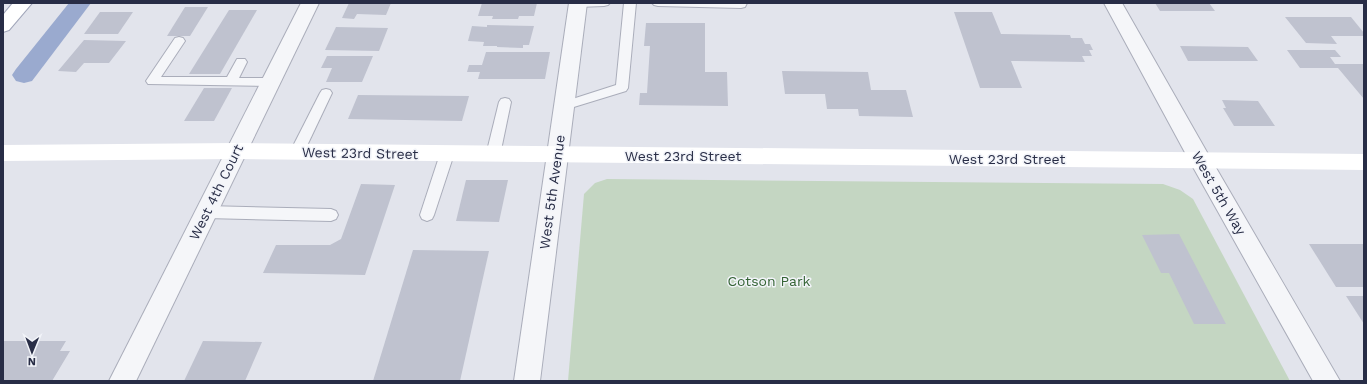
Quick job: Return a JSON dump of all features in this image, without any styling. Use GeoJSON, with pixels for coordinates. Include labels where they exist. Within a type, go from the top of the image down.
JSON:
{"type":"FeatureCollection","features":[{"type":"Feature","properties":{"kind":"street"},"geometry":{"type":"LineString","coordinates":[[3,26],[23,3]]}},
{"type":"Feature","properties":{"kind":"street","name":"West 4th Court"},"geometry":{"type":"LineString","coordinates":[[122,381],[310,3]]}},
{"type":"Feature","properties":{"kind":"street","name":"West 5th Avenue"},"geometry":{"type":"LineString","coordinates":[[527,381],[578,3]]}},
{"type":"Feature","properties":{"kind":"street","name":"West 5th Way"},"geometry":{"type":"LineString","coordinates":[[1113,3],[1200,160],[1327,381]]}},
{"type":"Feature","properties":{"kind":"street","name":"West 23rd Street"},"geometry":{"type":"LineString","coordinates":[[3,152],[237,151],[1364,162]]}},
{"type":"Feature","properties":{"kind":"lane"},"geometry":{"type":"LineString","coordinates":[[578,3],[604,3]]}},
{"type":"Feature","properties":{"kind":"lane"},"geometry":{"type":"LineString","coordinates":[[564,106],[622,88],[630,3]]}},
{"type":"Feature","properties":{"kind":"lane"},"geometry":{"type":"LineString","coordinates":[[658,3],[741,5],[741,3]]}},
{"type":"Feature","properties":{"kind":"lane"},"geometry":{"type":"LineString","coordinates":[[179,41],[152,81],[271,82]]}},
{"type":"Feature","properties":{"kind":"lane"},"geometry":{"type":"LineString","coordinates":[[231,82],[241,62]]}},
{"type":"Feature","properties":{"kind":"lane"},"geometry":{"type":"LineString","coordinates":[[297,152],[326,93]]}},
{"type":"Feature","properties":{"kind":"lane"},"geometry":{"type":"LineString","coordinates":[[493,154],[505,102]]}},
{"type":"Feature","properties":{"kind":"lane"},"geometry":{"type":"LineString","coordinates":[[427,215],[447,154]]}},
{"type":"Feature","properties":{"kind":"lane"},"geometry":{"type":"LineString","coordinates":[[206,212],[331,215]]}},
{"type":"Feature","properties":{"kind":"green space","name":"Cotson Park"},"geometry":{"type":"Polygon","coordinates":[[[607,179],[1163,184],[1180,190],[1193,199],[1290,381],[568,381],[584,194],[595,183],[607,179]]]}},
{"type":"Feature","properties":{"kind":"building"},"geometry":{"type":"Polygon","coordinates":[[[349,3],[391,3],[386,15],[357,14],[354,19],[342,18],[349,3]]]}},
{"type":"Feature","properties":{"kind":"building"},"geometry":{"type":"Polygon","coordinates":[[[482,3],[537,3],[534,16],[519,16],[518,19],[492,19],[493,16],[478,16],[482,3]]]}},
{"type":"Feature","properties":{"kind":"building"},"geometry":{"type":"Polygon","coordinates":[[[1155,3],[1209,3],[1215,11],[1160,11],[1155,3]]]}},
{"type":"Feature","properties":{"kind":"building"},"geometry":{"type":"Polygon","coordinates":[[[185,7],[208,7],[190,36],[167,36],[185,7]]]}},
{"type":"Feature","properties":{"kind":"building"},"geometry":{"type":"Polygon","coordinates":[[[229,10],[257,10],[220,74],[189,74],[229,10]]]}},
{"type":"Feature","properties":{"kind":"building"},"geometry":{"type":"Polygon","coordinates":[[[100,12],[133,12],[118,34],[84,34],[100,12]]]}},
{"type":"Feature","properties":{"kind":"building"},"geometry":{"type":"Polygon","coordinates":[[[954,12],[992,12],[1001,34],[1070,35],[1071,38],[1082,38],[1085,44],[1090,44],[1093,50],[1089,50],[1092,56],[1082,56],[1085,62],[1011,61],[1022,88],[980,88],[954,12]]]}},
{"type":"Feature","properties":{"kind":"building"},"geometry":{"type":"Polygon","coordinates":[[[1285,17],[1351,17],[1364,33],[1364,36],[1331,36],[1337,44],[1306,43],[1285,17]]]}},
{"type":"Feature","properties":{"kind":"building"},"geometry":{"type":"Polygon","coordinates":[[[646,23],[705,23],[705,72],[727,72],[728,106],[639,105],[640,93],[647,93],[650,46],[644,46],[646,23]]]}},
{"type":"Feature","properties":{"kind":"building"},"geometry":{"type":"Polygon","coordinates":[[[487,25],[534,26],[529,45],[523,45],[523,48],[483,46],[484,42],[468,41],[472,26],[487,27],[487,25]]]}},
{"type":"Feature","properties":{"kind":"building"},"geometry":{"type":"Polygon","coordinates":[[[336,27],[388,28],[379,51],[325,50],[336,27]]]}},
{"type":"Feature","properties":{"kind":"building"},"geometry":{"type":"Polygon","coordinates":[[[84,40],[126,41],[109,63],[84,63],[76,72],[58,71],[84,40]]]}},
{"type":"Feature","properties":{"kind":"building"},"geometry":{"type":"Polygon","coordinates":[[[1180,46],[1248,47],[1258,61],[1188,61],[1180,46]]]}},
{"type":"Feature","properties":{"kind":"building"},"geometry":{"type":"Polygon","coordinates":[[[1287,50],[1335,50],[1341,57],[1330,57],[1335,64],[1364,64],[1364,99],[1338,68],[1300,68],[1287,50]]]}},
{"type":"Feature","properties":{"kind":"building"},"geometry":{"type":"Polygon","coordinates":[[[486,52],[550,52],[545,79],[478,79],[480,72],[467,72],[469,65],[482,65],[486,52]]]}},
{"type":"Feature","properties":{"kind":"building"},"geometry":{"type":"Polygon","coordinates":[[[327,56],[373,56],[362,82],[326,82],[332,68],[321,68],[327,56]]]}},
{"type":"Feature","properties":{"kind":"building"},"geometry":{"type":"Polygon","coordinates":[[[782,71],[868,72],[871,90],[906,90],[913,117],[859,116],[858,109],[827,109],[825,94],[785,94],[782,71]]]}},
{"type":"Feature","properties":{"kind":"building"},"geometry":{"type":"Polygon","coordinates":[[[204,88],[232,88],[214,121],[184,121],[204,88]]]}},
{"type":"Feature","properties":{"kind":"building"},"geometry":{"type":"Polygon","coordinates":[[[358,95],[469,96],[462,121],[348,119],[358,95]]]}},
{"type":"Feature","properties":{"kind":"building"},"geometry":{"type":"Polygon","coordinates":[[[1222,100],[1258,101],[1275,126],[1234,126],[1223,108],[1226,108],[1222,100]]]}},
{"type":"Feature","properties":{"kind":"building"},"geometry":{"type":"Polygon","coordinates":[[[466,180],[508,180],[499,222],[456,221],[466,180]]]}},
{"type":"Feature","properties":{"kind":"building"},"geometry":{"type":"Polygon","coordinates":[[[361,184],[395,185],[365,275],[263,273],[276,245],[330,245],[341,239],[361,184]]]}},
{"type":"Feature","properties":{"kind":"building"},"geometry":{"type":"Polygon","coordinates":[[[1179,234],[1226,324],[1194,324],[1169,273],[1161,273],[1142,235],[1179,234]]]}},
{"type":"Feature","properties":{"kind":"building"},"geometry":{"type":"Polygon","coordinates":[[[1309,244],[1364,244],[1364,287],[1336,287],[1309,244]]]}},
{"type":"Feature","properties":{"kind":"building"},"geometry":{"type":"Polygon","coordinates":[[[413,250],[489,251],[460,381],[373,381],[413,250]]]}},
{"type":"Feature","properties":{"kind":"building"},"geometry":{"type":"Polygon","coordinates":[[[1346,296],[1364,296],[1364,324],[1346,296]]]}},
{"type":"Feature","properties":{"kind":"building"},"geometry":{"type":"Polygon","coordinates":[[[3,341],[66,341],[60,351],[70,351],[52,381],[3,381],[3,341]]]}},
{"type":"Feature","properties":{"kind":"building"},"geometry":{"type":"Polygon","coordinates":[[[203,341],[262,342],[245,381],[184,381],[203,341]]]}},
{"type":"Feature","properties":{"kind":"waterway"},"geometry":{"type":"LineString","coordinates":[[24,75],[80,3]]}}]}
